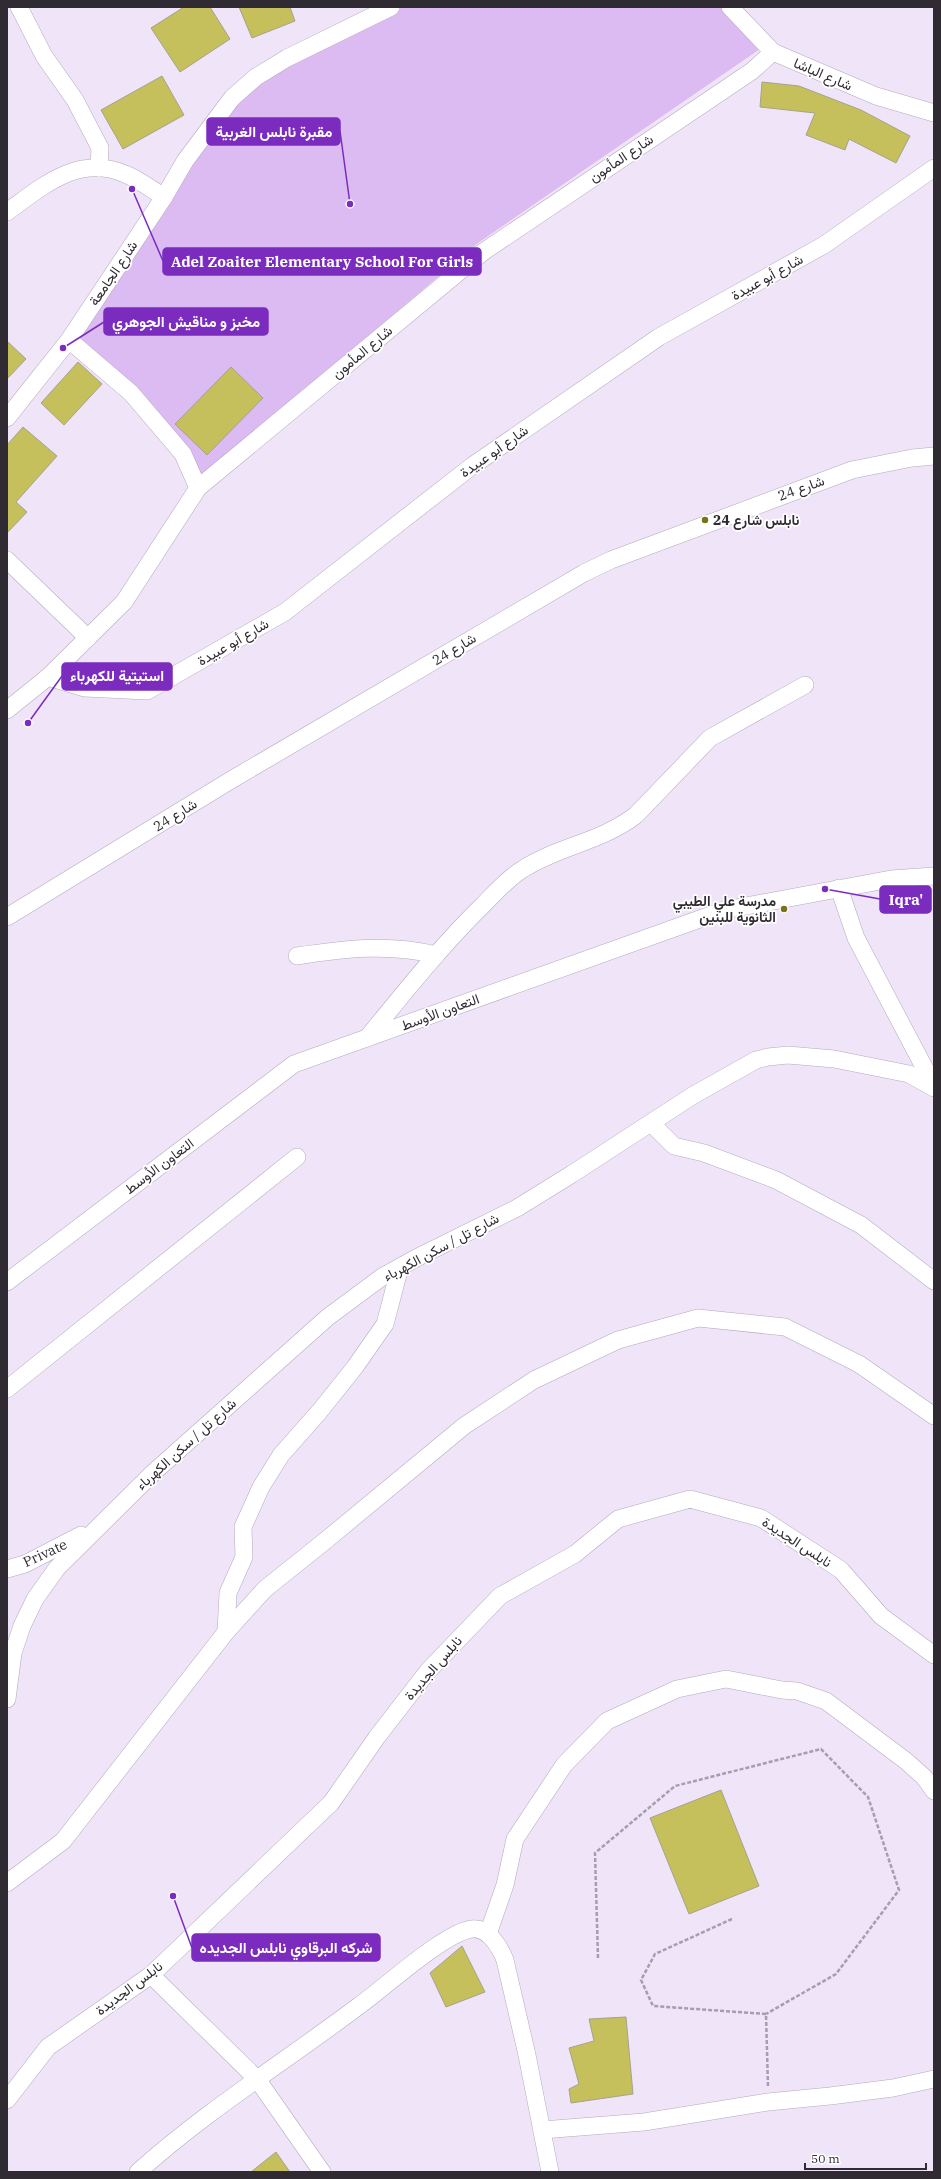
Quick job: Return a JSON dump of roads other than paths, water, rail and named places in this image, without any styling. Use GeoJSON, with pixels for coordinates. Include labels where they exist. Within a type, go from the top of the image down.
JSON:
{"type":"FeatureCollection","features":[{"type":"Feature","properties":{"kind":"street"},"geometry":{"type":"LineString","coordinates":[[19,7],[44,56],[75,100],[100,148],[99,168]]}},
{"type":"Feature","properties":{"kind":"street","name":"شارع الجامعة"},"geometry":{"type":"LineString","coordinates":[[7,418],[69,340],[164,197],[185,161],[232,98],[256,77],[287,58],[391,7]]}},
{"type":"Feature","properties":{"kind":"street","name":"شارع الباشا"},"geometry":{"type":"LineString","coordinates":[[730,7],[773,52],[876,96],[934,113]]}},
{"type":"Feature","properties":{"kind":"street","name":"شارع المأمون"},"geometry":{"type":"LineString","coordinates":[[7,710],[48,677],[124,602],[198,488],[483,252],[752,71],[773,52]]}},
{"type":"Feature","properties":{"kind":"street"},"geometry":{"type":"LineString","coordinates":[[7,212],[55,178],[78,169],[99,168],[125,174],[164,197]]}},
{"type":"Feature","properties":{"kind":"street","name":"شارع أبو عبيدة"},"geometry":{"type":"LineString","coordinates":[[48,677],[85,688],[147,691],[278,616],[472,466],[659,337],[824,245],[934,168]]}},
{"type":"Feature","properties":{"kind":"street"},"geometry":{"type":"LineString","coordinates":[[69,340],[131,393],[183,454],[198,488]]}},
{"type":"Feature","properties":{"kind":"street","name":"شارع 24"},"geometry":{"type":"LineString","coordinates":[[7,917],[88,869],[231,780],[584,573],[611,560],[852,470],[912,458],[934,456]]}},
{"type":"Feature","properties":{"kind":"street"},"geometry":{"type":"LineString","coordinates":[[7,560],[88,638]]}},
{"type":"Feature","properties":{"kind":"street"},"geometry":{"type":"LineString","coordinates":[[366,1038],[436,955],[470,918],[523,869],[624,825],[636,815],[710,738],[805,685]]}},
{"type":"Feature","properties":{"kind":"street","name":"التعاون الأوسط"},"geometry":{"type":"LineString","coordinates":[[7,1282],[294,1064],[725,910],[903,877],[934,876]]}},
{"type":"Feature","properties":{"kind":"street"},"geometry":{"type":"LineString","coordinates":[[838,888],[856,938],[934,1087]]}},
{"type":"Feature","properties":{"kind":"street"},"geometry":{"type":"LineString","coordinates":[[296,956],[336,950],[370,948],[413,949],[436,955]]}},
{"type":"Feature","properties":{"kind":"street","name":"شارع تل / سكن الكهرباء"},"geometry":{"type":"LineString","coordinates":[[7,1699],[13,1654],[22,1626],[40,1591],[58,1568],[154,1472],[296,1346],[356,1296],[400,1267],[517,1208],[744,1066],[756,1060],[775,1056],[823,1057],[881,1067],[909,1074],[934,1087]]}},
{"type":"Feature","properties":{"kind":"street"},"geometry":{"type":"LineString","coordinates":[[652,1124],[674,1146],[704,1153],[776,1180],[861,1225],[934,1281]]}},
{"type":"Feature","properties":{"kind":"street"},"geometry":{"type":"LineString","coordinates":[[7,1389],[297,1157]]}},
{"type":"Feature","properties":{"kind":"street"},"geometry":{"type":"LineString","coordinates":[[226,1632],[228,1593],[244,1557],[244,1527],[261,1487],[281,1455],[319,1412],[355,1367],[385,1324],[400,1267]]}},
{"type":"Feature","properties":{"kind":"street"},"geometry":{"type":"LineString","coordinates":[[7,1883],[63,1840],[226,1632],[265,1589],[464,1426],[534,1380],[618,1340],[698,1318],[785,1327],[859,1364],[934,1416]]}},
{"type":"Feature","properties":{"kind":"street","name":"نابلس الجديدة"},"geometry":{"type":"LineString","coordinates":[[7,2100],[48,2047],[151,1975],[331,1803],[377,1736],[428,1671],[500,1596],[575,1554],[618,1518],[690,1499],[761,1518],[840,1570],[881,1616],[934,1656]]}},
{"type":"Feature","properties":{"kind":"street","name":"Private"},"geometry":{"type":"LineString","coordinates":[[7,1568],[25,1564],[81,1535]]}},
{"type":"Feature","properties":{"kind":"street"},"geometry":{"type":"LineString","coordinates":[[488,1934],[505,1885],[515,1839],[564,1765],[607,1721],[677,1689],[726,1679],[782,1690],[797,1691],[826,1701],[906,1760],[924,1777],[934,1791]]}},
{"type":"Feature","properties":{"kind":"street"},"geometry":{"type":"LineString","coordinates":[[138,2172],[185,2133],[359,2006],[432,1949],[468,1929],[478,1929],[488,1934],[498,1945],[505,1960],[550,2172]]}},
{"type":"Feature","properties":{"kind":"street"},"geometry":{"type":"LineString","coordinates":[[151,1975],[257,2079],[322,2172]]}},
{"type":"Feature","properties":{"kind":"street"},"geometry":{"type":"LineString","coordinates":[[542,2130],[644,2122],[768,2102],[893,2088],[934,2079]]}},
{"type":"Feature","properties":{"kind":"place","name":"Adel Zoaiter Elementary School For Girls"},"geometry":{"type":"Point","coordinates":[132,189]}},
{"type":"Feature","properties":{"kind":"place","name":"مقبرة نابلس الغربية"},"geometry":{"type":"Point","coordinates":[350,204]}},
{"type":"Feature","properties":{"kind":"place","name":"مخبز و مناقيش الجوهري"},"geometry":{"type":"Point","coordinates":[63,348]}},
{"type":"Feature","properties":{"kind":"place","name":"نابلس شارع 24"},"geometry":{"type":"Point","coordinates":[705,520]}},
{"type":"Feature","properties":{"kind":"place","name":"استيتية للكهرباء"},"geometry":{"type":"Point","coordinates":[28,723]}},
{"type":"Feature","properties":{"kind":"place","name":"Iqra'"},"geometry":{"type":"Point","coordinates":[825,889]}},
{"type":"Feature","properties":{"kind":"place","name":"مدرسة علي الطيبي الثانوية للبنين"},"geometry":{"type":"Point","coordinates":[784,909]}},
{"type":"Feature","properties":{"kind":"place","name":"شركه البرقاوي نابلس الجديده"},"geometry":{"type":"Point","coordinates":[173,1896]}}]}
